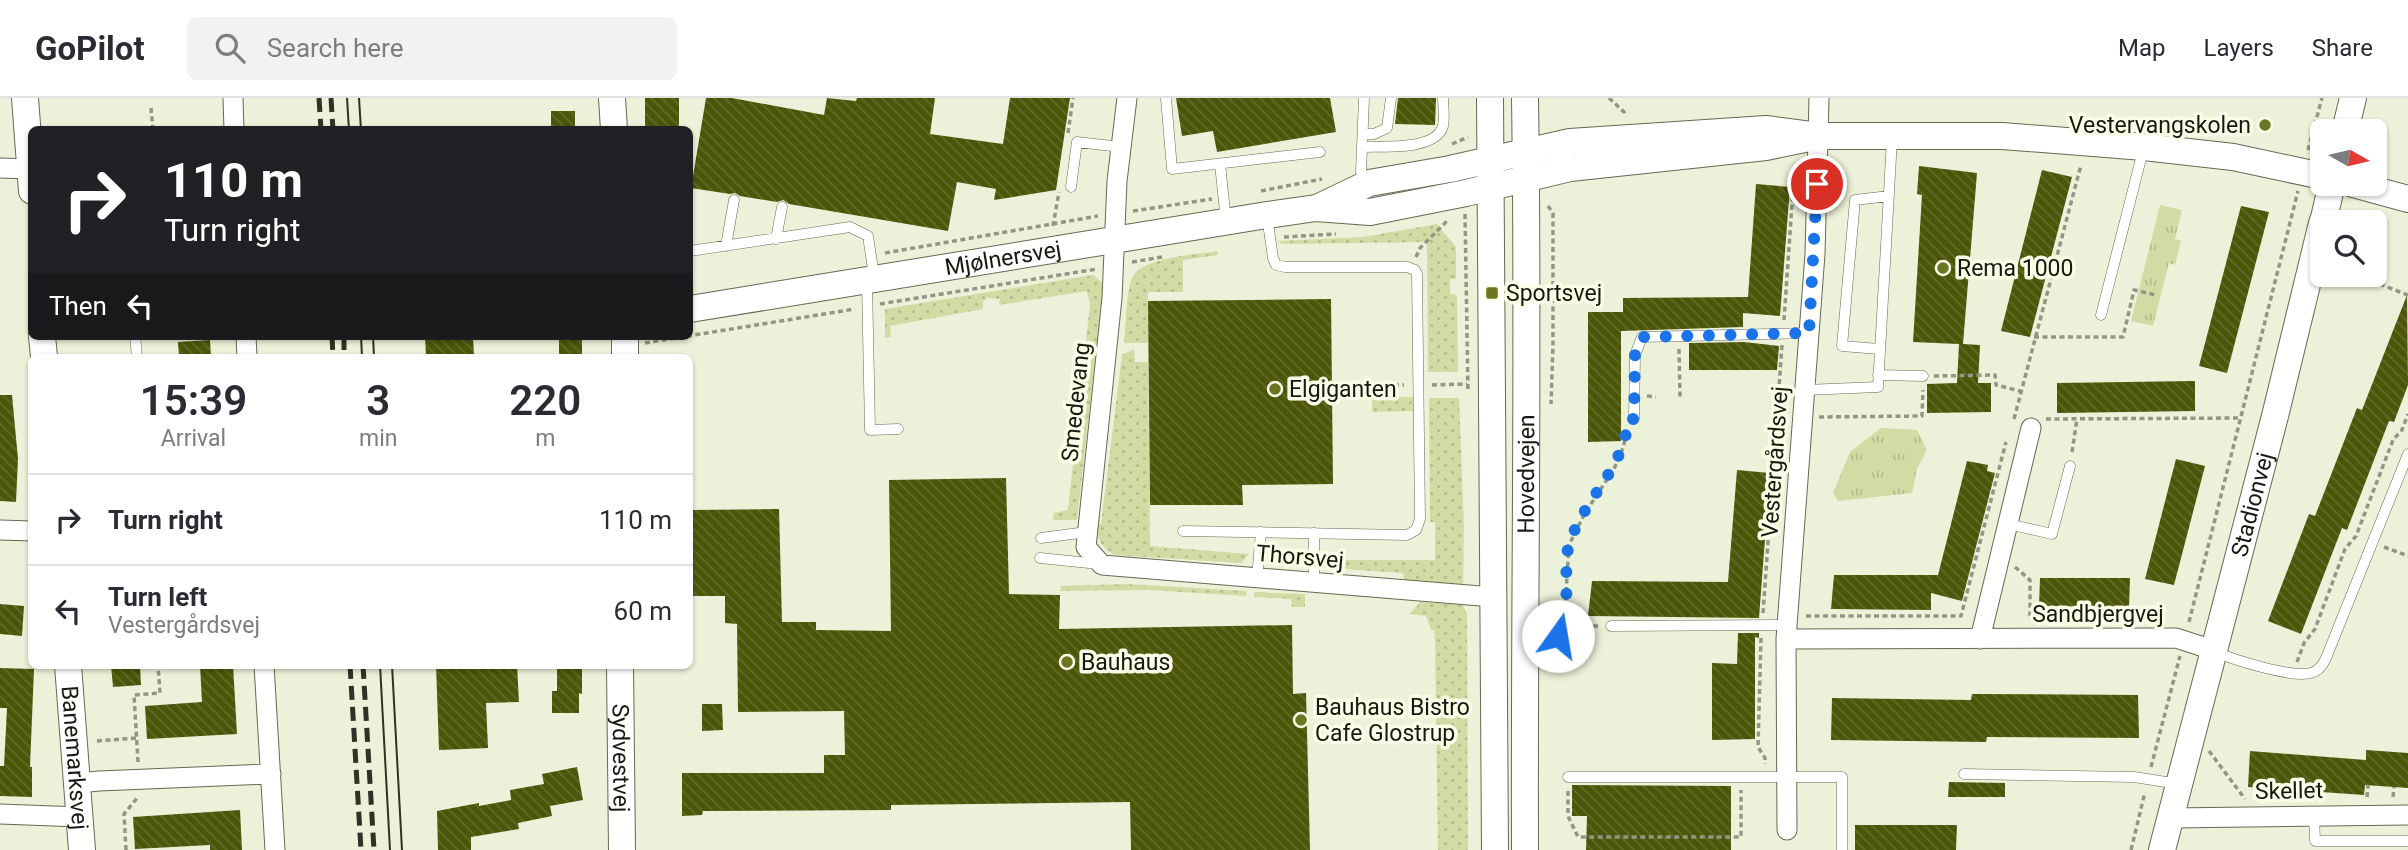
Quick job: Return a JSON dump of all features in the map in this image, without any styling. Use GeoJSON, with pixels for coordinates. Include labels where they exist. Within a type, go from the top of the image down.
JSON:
{"type":"FeatureCollection","features":[{"type":"Feature","properties":{"kind":"street"},"geometry":{"type":"LineString","coordinates":[[25,98],[28,138]]}},
{"type":"Feature","properties":{"kind":"street"},"geometry":{"type":"LineString","coordinates":[[233,98],[234,126]]}},
{"type":"Feature","properties":{"kind":"street"},"geometry":{"type":"LineString","coordinates":[[612,98],[614,126]]}},
{"type":"Feature","properties":{"kind":"street","name":"Smedevang"},"geometry":{"type":"LineString","coordinates":[[1102,565],[1086,547],[1112,298],[1114,226],[1128,98]]}},
{"type":"Feature","properties":{"kind":"street","name":"Hovedvejen"},"geometry":{"type":"LineString","coordinates":[[1490,98],[1495,850]]}},
{"type":"Feature","properties":{"kind":"street","name":"Hovedvejen"},"geometry":{"type":"LineString","coordinates":[[1525,98],[1525,850]]}},
{"type":"Feature","properties":{"kind":"street","name":"Vestergårdsvej"},"geometry":{"type":"LineString","coordinates":[[1787,830],[1787,627],[1809,333],[1819,98]]}},
{"type":"Feature","properties":{"kind":"street"},"geometry":{"type":"LineString","coordinates":[[2348,119],[2353,98]]}},
{"type":"Feature","properties":{"kind":"street"},"geometry":{"type":"LineString","coordinates":[[1491,187],[1570,142],[1766,129],[1819,136],[2002,136],[2087,142],[2233,157],[2310,174]]}},
{"type":"Feature","properties":{"kind":"street"},"geometry":{"type":"LineString","coordinates":[[1491,160],[1526,165]]}},
{"type":"Feature","properties":{"kind":"street","name":"Mjølnersvej"},"geometry":{"type":"LineString","coordinates":[[1316,208],[1369,183],[1491,160]]}},
{"type":"Feature","properties":{"kind":"street"},"geometry":{"type":"LineString","coordinates":[[0,168],[28,164]]}},
{"type":"Feature","properties":{"kind":"street","name":"Mjølnersvej"},"geometry":{"type":"LineString","coordinates":[[693,308],[1114,226],[1225,209],[1267,215],[1316,208],[1370,212],[1491,187]]}},
{"type":"Feature","properties":{"kind":"street"},"geometry":{"type":"LineString","coordinates":[[2387,193],[2408,199]]}},
{"type":"Feature","properties":{"kind":"street","name":"Stadionvej"},"geometry":{"type":"LineString","coordinates":[[2162,850],[2310,272]]}},
{"type":"Feature","properties":{"kind":"street"},"geometry":{"type":"LineString","coordinates":[[1980,639],[2033,422]]}},
{"type":"Feature","properties":{"kind":"street"},"geometry":{"type":"LineString","coordinates":[[0,530],[28,531]]}},
{"type":"Feature","properties":{"kind":"street","name":"Thorsvej"},"geometry":{"type":"LineString","coordinates":[[1102,565],[1493,597]]}},
{"type":"Feature","properties":{"kind":"street","name":"Sandbjergvej"},"geometry":{"type":"LineString","coordinates":[[1787,627],[1980,639],[2184,639],[2213,650]]}},
{"type":"Feature","properties":{"kind":"street","name":"Banemarksvej"},"geometry":{"type":"LineString","coordinates":[[68,669],[82,850]]}},
{"type":"Feature","properties":{"kind":"street"},"geometry":{"type":"LineString","coordinates":[[264,669],[275,850]]}},
{"type":"Feature","properties":{"kind":"street","name":"Sydvestvej"},"geometry":{"type":"LineString","coordinates":[[616,849],[620,669]]}},
{"type":"Feature","properties":{"kind":"street"},"geometry":{"type":"LineString","coordinates":[[78,783],[271,775]]}},
{"type":"Feature","properties":{"kind":"street"},"geometry":{"type":"LineString","coordinates":[[0,814],[80,817]]}},
{"type":"Feature","properties":{"kind":"street","name":"Skellet"},"geometry":{"type":"LineString","coordinates":[[2171,818],[2408,815]]}},
{"type":"Feature","properties":{"kind":"lane"},"geometry":{"type":"LineString","coordinates":[[1166,98],[1172,169],[1320,152]]}},
{"type":"Feature","properties":{"kind":"lane"},"geometry":{"type":"LineString","coordinates":[[1364,98],[1361,172],[1369,183]]}},
{"type":"Feature","properties":{"kind":"lane"},"geometry":{"type":"LineString","coordinates":[[1363,134],[1374,134],[1387,128],[1391,98]]}},
{"type":"Feature","properties":{"kind":"lane"},"geometry":{"type":"LineString","coordinates":[[1362,147],[1415,145],[1437,136],[1443,126],[1443,98]]}},
{"type":"Feature","properties":{"kind":"lane"},"geometry":{"type":"LineString","coordinates":[[1805,390],[1878,387],[1892,135]]}},
{"type":"Feature","properties":{"kind":"lane"},"geometry":{"type":"LineString","coordinates":[[1070,187],[1077,142],[1121,147]]}},
{"type":"Feature","properties":{"kind":"lane"},"geometry":{"type":"LineString","coordinates":[[2101,315],[2144,147]]}},
{"type":"Feature","properties":{"kind":"lane"},"geometry":{"type":"LineString","coordinates":[[1220,164],[1225,209]]}},
{"type":"Feature","properties":{"kind":"lane"},"geometry":{"type":"LineString","coordinates":[[1879,349],[1842,346],[1856,200],[1889,196]]}},
{"type":"Feature","properties":{"kind":"lane"},"geometry":{"type":"LineString","coordinates":[[726,246],[734,200]]}},
{"type":"Feature","properties":{"kind":"lane"},"geometry":{"type":"LineString","coordinates":[[776,239],[782,207]]}},
{"type":"Feature","properties":{"kind":"lane"},"geometry":{"type":"LineString","coordinates":[[1183,531],[1407,535],[1419,525],[1419,280],[1415,270],[1280,267],[1273,258],[1267,215]]}},
{"type":"Feature","properties":{"kind":"lane"},"geometry":{"type":"LineString","coordinates":[[693,251],[850,228],[868,236],[871,272],[870,430],[898,429]]}},
{"type":"Feature","properties":{"kind":"lane"},"geometry":{"type":"LineString","coordinates":[[1634,419],[1635,355],[1642,337],[1809,333]]}},
{"type":"Feature","properties":{"kind":"lane"},"geometry":{"type":"LineString","coordinates":[[1878,375],[1923,376]]}},
{"type":"Feature","properties":{"kind":"lane"},"geometry":{"type":"LineString","coordinates":[[2213,650],[2238,661],[2293,672],[2310,673],[2324,663],[2408,454]]}},
{"type":"Feature","properties":{"kind":"lane"},"geometry":{"type":"LineString","coordinates":[[2008,524],[2052,534],[2070,466]]}},
{"type":"Feature","properties":{"kind":"lane"},"geometry":{"type":"LineString","coordinates":[[1041,538],[1087,532]]}},
{"type":"Feature","properties":{"kind":"lane"},"geometry":{"type":"LineString","coordinates":[[1257,578],[1261,532]]}},
{"type":"Feature","properties":{"kind":"lane"},"geometry":{"type":"LineString","coordinates":[[1314,533],[1314,583]]}},
{"type":"Feature","properties":{"kind":"lane"},"geometry":{"type":"LineString","coordinates":[[1040,558],[1102,565]]}},
{"type":"Feature","properties":{"kind":"lane"},"geometry":{"type":"LineString","coordinates":[[1611,626],[1787,627]]}},
{"type":"Feature","properties":{"kind":"lane"},"geometry":{"type":"LineString","coordinates":[[1964,774],[2134,777],[2179,785]]}},
{"type":"Feature","properties":{"kind":"lane"},"geometry":{"type":"LineString","coordinates":[[1568,777],[1842,776],[1842,850]]}},
{"type":"Feature","properties":{"kind":"lane"},"geometry":{"type":"LineString","coordinates":[[2314,816],[2315,841],[2408,841]]}},
{"type":"Feature","properties":{"kind":"path"},"geometry":{"type":"LineString","coordinates":[[2319,119],[2322,98]]}},
{"type":"Feature","properties":{"kind":"path"},"geometry":{"type":"LineString","coordinates":[[151,108],[153,126]]}},
{"type":"Feature","properties":{"kind":"path"},"geometry":{"type":"LineString","coordinates":[[2010,429],[2087,142]]}},
{"type":"Feature","properties":{"kind":"path"},"geometry":{"type":"LineString","coordinates":[[1765,777],[1765,758],[1758,747],[1762,625],[1794,175]]}},
{"type":"Feature","properties":{"kind":"path"},"geometry":{"type":"LineString","coordinates":[[871,272],[1114,226],[1225,209],[1325,179]]}},
{"type":"Feature","properties":{"kind":"path"},"geometry":{"type":"LineString","coordinates":[[2131,850],[2241,418],[2310,181]]}},
{"type":"Feature","properties":{"kind":"path"},"geometry":{"type":"LineString","coordinates":[[1411,268],[1420,248],[1449,219]]}},
{"type":"Feature","properties":{"kind":"path"},"geometry":{"type":"LineString","coordinates":[[2387,287],[2408,295]]}},
{"type":"Feature","properties":{"kind":"path"},"geometry":{"type":"LineString","coordinates":[[1679,337],[1680,397]]}},
{"type":"Feature","properties":{"kind":"path"},"geometry":{"type":"LineString","coordinates":[[1803,417],[1922,416],[1923,376],[1995,375],[1996,385],[2020,391]]}},
{"type":"Feature","properties":{"kind":"path"},"geometry":{"type":"LineString","coordinates":[[2293,672],[2304,643],[2315,629],[2346,549],[2356,536],[2393,440],[2402,430],[2408,414]]}},
{"type":"Feature","properties":{"kind":"path","name":"Stadionvej"},"geometry":{"type":"LineString","coordinates":[[2012,419],[2033,422],[2077,419],[2241,418]]}},
{"type":"Feature","properties":{"kind":"path"},"geometry":{"type":"LineString","coordinates":[[1549,648],[1558,636],[1565,609],[1569,545],[1619,457],[1627,433],[1628,419],[1634,419]]}},
{"type":"Feature","properties":{"kind":"path"},"geometry":{"type":"LineString","coordinates":[[2070,466],[2077,419]]}},
{"type":"Feature","properties":{"kind":"path"},"geometry":{"type":"LineString","coordinates":[[2402,430],[2408,432]]}},
{"type":"Feature","properties":{"kind":"path"},"geometry":{"type":"LineString","coordinates":[[1787,627],[1961,616],[2006,442]]}},
{"type":"Feature","properties":{"kind":"path"},"geometry":{"type":"LineString","coordinates":[[2001,554],[2030,580],[2031,618]]}},
{"type":"Feature","properties":{"kind":"path"},"geometry":{"type":"LineString","coordinates":[[1559,626],[1611,626]]}},
{"type":"Feature","properties":{"kind":"path"},"geometry":{"type":"LineString","coordinates":[[126,850],[124,814],[139,796],[134,695],[160,693],[158,669]]}},
{"type":"Feature","properties":{"kind":"path"},"geometry":{"type":"LineString","coordinates":[[74,743],[136,738]]}},
{"type":"Feature","properties":{"kind":"path"},"geometry":{"type":"LineString","coordinates":[[2191,739],[2206,747],[2249,804]]}},
{"type":"Feature","properties":{"kind":"path"},"geometry":{"type":"LineString","coordinates":[[1568,777],[1568,816],[1578,837],[1741,837],[1741,777]]}},
{"type":"Feature","properties":{"kind":"path"},"geometry":{"type":"LineString","coordinates":[[2368,785],[2368,795]]}},
{"type":"Feature","properties":{"kind":"green space"},"geometry":{"type":"Polygon","coordinates":[[[2160,205],[2182,210],[2175,239],[2181,241],[2175,265],[2169,263],[2153,326],[2131,321],[2160,205]]]}},
{"type":"Feature","properties":{"kind":"green space"},"geometry":{"type":"Polygon","coordinates":[[[1437,224],[1456,247],[1456,279],[1450,279],[1450,294],[1457,295],[1458,372],[1428,372],[1427,242],[1282,244],[1278,241],[1363,237],[1437,224]]]}},
{"type":"Feature","properties":{"kind":"green space"},"geometry":{"type":"Polygon","coordinates":[[[1217,251],[1218,255],[1183,260],[1183,292],[1148,292],[1148,343],[1124,343],[1128,291],[1137,271],[1157,261],[1217,251]]]}},
{"type":"Feature","properties":{"kind":"green space"},"geometry":{"type":"Polygon","coordinates":[[[1093,275],[1104,284],[1077,520],[1053,520],[1054,513],[1068,510],[1090,304],[1087,291],[999,305],[1000,299],[987,298],[983,302],[983,309],[890,326],[891,337],[885,338],[885,309],[1093,275]]]}},
{"type":"Feature","properties":{"kind":"green space"},"geometry":{"type":"Polygon","coordinates":[[[1134,349],[1135,362],[1148,362],[1150,546],[1249,554],[1241,563],[1115,555],[1106,549],[1097,534],[1096,524],[1101,524],[1122,355],[1134,349]]]}},
{"type":"Feature","properties":{"kind":"green space"},"geometry":{"type":"Polygon","coordinates":[[[1372,397],[1413,397],[1413,411],[1372,412],[1372,397]]]}},
{"type":"Feature","properties":{"kind":"green space"},"geometry":{"type":"Polygon","coordinates":[[[1429,398],[1459,398],[1464,528],[1463,589],[1407,586],[1403,573],[1327,568],[1320,560],[1435,560],[1435,522],[1430,522],[1429,398]]]}},
{"type":"Feature","properties":{"kind":"green space"},"geometry":{"type":"Polygon","coordinates":[[[1881,428],[1917,430],[1927,450],[1917,469],[1912,493],[1838,501],[1833,493],[1850,452],[1881,428]]]}},
{"type":"Feature","properties":{"kind":"green space"},"geometry":{"type":"Polygon","coordinates":[[[1127,584],[1247,591],[1246,596],[1149,590],[1060,591],[1061,586],[1127,584]]]}},
{"type":"Feature","properties":{"kind":"green space"},"geometry":{"type":"Polygon","coordinates":[[[1254,592],[1305,594],[1305,607],[1292,607],[1291,599],[1254,597],[1254,592]]]}},
{"type":"Feature","properties":{"kind":"green space"},"geometry":{"type":"Polygon","coordinates":[[[1420,602],[1463,605],[1467,615],[1468,850],[1438,850],[1435,641],[1434,630],[1431,630],[1426,616],[1410,614],[1420,602]]]}},
{"type":"Feature","properties":{"kind":"building"},"geometry":{"type":"Polygon","coordinates":[[[645,98],[679,98],[679,126],[645,126],[645,98]]]}},
{"type":"Feature","properties":{"kind":"building"},"geometry":{"type":"Polygon","coordinates":[[[706,98],[732,98],[824,115],[827,98],[856,101],[857,98],[935,98],[930,134],[1003,144],[1010,98],[1070,98],[1056,190],[994,200],[996,189],[957,182],[948,231],[789,204],[783,200],[777,202],[735,193],[693,188],[706,98]]]}},
{"type":"Feature","properties":{"kind":"building"},"geometry":{"type":"Polygon","coordinates":[[[1176,98],[1330,98],[1336,132],[1217,152],[1213,131],[1182,136],[1176,98]]]}},
{"type":"Feature","properties":{"kind":"building"},"geometry":{"type":"Polygon","coordinates":[[[1398,98],[1436,98],[1435,125],[1395,124],[1398,98]]]}},
{"type":"Feature","properties":{"kind":"building"},"geometry":{"type":"Polygon","coordinates":[[[551,111],[575,111],[575,126],[551,126],[551,111]]]}},
{"type":"Feature","properties":{"kind":"building","name":"Rema 1000"},"geometry":{"type":"Polygon","coordinates":[[[1919,166],[1977,173],[1963,344],[1980,345],[1978,383],[1991,383],[1991,412],[1927,413],[1927,384],[1957,383],[1959,344],[1913,342],[1922,195],[1917,194],[1919,166]]]}},
{"type":"Feature","properties":{"kind":"building"},"geometry":{"type":"Polygon","coordinates":[[[2042,170],[2072,177],[2030,337],[2001,331],[2042,170]]]}},
{"type":"Feature","properties":{"kind":"building"},"geometry":{"type":"Polygon","coordinates":[[[1756,184],[1790,187],[1780,316],[1743,313],[1743,327],[1621,331],[1621,441],[1588,442],[1588,312],[1623,312],[1623,298],[1748,297],[1756,184]]]}},
{"type":"Feature","properties":{"kind":"building"},"geometry":{"type":"Polygon","coordinates":[[[2241,206],[2269,212],[2227,373],[2199,366],[2241,206]]]}},
{"type":"Feature","properties":{"kind":"building"},"geometry":{"type":"Polygon","coordinates":[[[2407,295],[2408,385],[2394,422],[2389,421],[2347,530],[2342,528],[2301,634],[2268,621],[2309,514],[2315,516],[2357,408],[2362,410],[2407,295]]]}},
{"type":"Feature","properties":{"kind":"building"},"geometry":{"type":"Polygon","coordinates":[[[1331,299],[1333,484],[1242,485],[1243,505],[1150,505],[1148,301],[1331,299]]]}},
{"type":"Feature","properties":{"kind":"building"},"geometry":{"type":"Polygon","coordinates":[[[210,340],[211,354],[179,354],[178,342],[210,340]]]}},
{"type":"Feature","properties":{"kind":"building"},"geometry":{"type":"Polygon","coordinates":[[[425,340],[473,340],[474,354],[426,354],[425,340]]]}},
{"type":"Feature","properties":{"kind":"building"},"geometry":{"type":"Polygon","coordinates":[[[559,340],[582,340],[582,354],[559,354],[559,340]]]}},
{"type":"Feature","properties":{"kind":"building"},"geometry":{"type":"Polygon","coordinates":[[[1744,342],[1779,346],[1777,370],[1689,370],[1689,343],[1744,342]]]}},
{"type":"Feature","properties":{"kind":"building"},"geometry":{"type":"Polygon","coordinates":[[[2195,381],[2195,411],[2057,413],[2057,383],[2195,381]]]}},
{"type":"Feature","properties":{"kind":"building"},"geometry":{"type":"Polygon","coordinates":[[[0,395],[12,395],[18,459],[16,502],[0,501],[0,395]]]}},
{"type":"Feature","properties":{"kind":"building"},"geometry":{"type":"Polygon","coordinates":[[[2176,459],[2205,466],[2174,585],[2145,579],[2176,459]]]}},
{"type":"Feature","properties":{"kind":"building"},"geometry":{"type":"Polygon","coordinates":[[[1967,461],[1988,465],[1987,471],[1995,473],[1962,601],[1931,593],[1931,610],[1831,609],[1834,575],[1938,575],[1967,461]]]}},
{"type":"Feature","properties":{"kind":"building"},"geometry":{"type":"Polygon","coordinates":[[[1737,470],[1770,473],[1759,618],[1588,616],[1592,581],[1728,582],[1737,470]]]}},
{"type":"Feature","properties":{"kind":"building","name":"Bauhaus"},"geometry":{"type":"Polygon","coordinates":[[[1006,478],[1009,594],[1060,595],[1059,629],[1292,625],[1293,694],[1306,693],[1310,850],[1131,850],[1130,802],[891,805],[891,810],[703,811],[702,815],[682,816],[682,773],[824,773],[824,755],[845,755],[844,711],[738,712],[737,624],[725,623],[725,596],[693,596],[693,510],[779,509],[782,622],[816,622],[816,630],[891,631],[889,480],[1006,478]]]}},
{"type":"Feature","properties":{"kind":"building"},"geometry":{"type":"Polygon","coordinates":[[[2040,578],[2130,578],[2129,607],[2039,606],[2040,578]]]}},
{"type":"Feature","properties":{"kind":"building"},"geometry":{"type":"Polygon","coordinates":[[[0,604],[24,606],[22,636],[0,634],[0,604]]]}},
{"type":"Feature","properties":{"kind":"building"},"geometry":{"type":"Polygon","coordinates":[[[1738,633],[1759,633],[1759,638],[1755,637],[1755,739],[1712,740],[1712,663],[1737,664],[1738,633]]]}},
{"type":"Feature","properties":{"kind":"building"},"geometry":{"type":"Polygon","coordinates":[[[0,668],[34,669],[30,767],[32,797],[0,796],[0,766],[4,766],[7,708],[0,708],[0,668]]]}},
{"type":"Feature","properties":{"kind":"building"},"geometry":{"type":"Polygon","coordinates":[[[111,669],[140,669],[141,685],[113,687],[111,669]]]}},
{"type":"Feature","properties":{"kind":"building"},"geometry":{"type":"Polygon","coordinates":[[[200,669],[233,669],[237,734],[147,739],[145,706],[202,702],[200,669]]]}},
{"type":"Feature","properties":{"kind":"building"},"geometry":{"type":"Polygon","coordinates":[[[436,669],[517,669],[519,702],[486,703],[488,748],[439,750],[436,669]]]}},
{"type":"Feature","properties":{"kind":"building"},"geometry":{"type":"Polygon","coordinates":[[[557,669],[582,669],[579,713],[552,713],[552,691],[557,691],[557,669]]]}},
{"type":"Feature","properties":{"kind":"building"},"geometry":{"type":"Polygon","coordinates":[[[1972,694],[2138,695],[2139,738],[1987,737],[1986,742],[1831,740],[1832,698],[1971,700],[1972,694]]]}},
{"type":"Feature","properties":{"kind":"building"},"geometry":{"type":"Polygon","coordinates":[[[702,704],[722,704],[723,730],[702,731],[702,704]]]}},
{"type":"Feature","properties":{"kind":"building"},"geometry":{"type":"Polygon","coordinates":[[[2366,750],[2408,753],[2408,788],[2365,785],[2364,795],[2248,787],[2250,751],[2366,760],[2366,750]]]}},
{"type":"Feature","properties":{"kind":"building"},"geometry":{"type":"Polygon","coordinates":[[[577,767],[583,800],[550,806],[552,816],[518,823],[519,829],[471,837],[471,850],[438,850],[437,811],[511,800],[510,790],[544,784],[542,774],[577,767]]]}},
{"type":"Feature","properties":{"kind":"building"},"geometry":{"type":"Polygon","coordinates":[[[1949,782],[2005,783],[2005,797],[1948,797],[1949,782]]]}},
{"type":"Feature","properties":{"kind":"building"},"geometry":{"type":"Polygon","coordinates":[[[1572,785],[1731,786],[1731,850],[1586,850],[1587,816],[1572,816],[1572,785]]]}},
{"type":"Feature","properties":{"kind":"building"},"geometry":{"type":"Polygon","coordinates":[[[240,810],[242,850],[210,850],[210,845],[135,849],[133,817],[240,810]]]}},
{"type":"Feature","properties":{"kind":"building"},"geometry":{"type":"Polygon","coordinates":[[[1855,825],[1957,825],[1956,850],[1855,850],[1855,825]]]}},
{"type":"Feature","properties":{"kind":"tram line"},"geometry":{"type":"LineString","coordinates":[[347,98],[349,126]]}},
{"type":"Feature","properties":{"kind":"tram line"},"geometry":{"type":"LineString","coordinates":[[359,98],[361,126]]}},
{"type":"Feature","properties":{"kind":"tram line"},"geometry":{"type":"LineString","coordinates":[[361,340],[362,354]]}},
{"type":"Feature","properties":{"kind":"tram line"},"geometry":{"type":"LineString","coordinates":[[373,340],[374,354]]}},
{"type":"Feature","properties":{"kind":"tram line"},"geometry":{"type":"LineString","coordinates":[[380,669],[390,850]]}},
{"type":"Feature","properties":{"kind":"tram line"},"geometry":{"type":"LineString","coordinates":[[392,669],[402,850]]}},
{"type":"Feature","properties":{"kind":"railway"},"geometry":{"type":"LineString","coordinates":[[319,98],[321,126]]}},
{"type":"Feature","properties":{"kind":"railway"},"geometry":{"type":"LineString","coordinates":[[331,98],[333,126]]}},
{"type":"Feature","properties":{"kind":"railway"},"geometry":{"type":"LineString","coordinates":[[332,340],[333,354]]}},
{"type":"Feature","properties":{"kind":"railway"},"geometry":{"type":"LineString","coordinates":[[344,340],[344,354]]}},
{"type":"Feature","properties":{"kind":"railway"},"geometry":{"type":"LineString","coordinates":[[350,669],[361,850]]}},
{"type":"Feature","properties":{"kind":"railway"},"geometry":{"type":"LineString","coordinates":[[363,669],[374,850]]}},
{"type":"Feature","properties":{"kind":"place","name":"Vestervangskolen"},"geometry":{"type":"Point","coordinates":[2265,125]}},
{"type":"Feature","properties":{"kind":"place","name":"Rema 1000"},"geometry":{"type":"Point","coordinates":[1943,268]}},
{"type":"Feature","properties":{"kind":"place","name":"Sportsvej"},"geometry":{"type":"Point","coordinates":[1492,293]}},
{"type":"Feature","properties":{"kind":"place","name":"Elgiganten"},"geometry":{"type":"Point","coordinates":[1275,389]}},
{"type":"Feature","properties":{"kind":"place","name":"Bauhaus"},"geometry":{"type":"Point","coordinates":[1067,662]}},
{"type":"Feature","properties":{"kind":"place","name":"Bauhaus Bistro Cafe Glostrup"},"geometry":{"type":"Point","coordinates":[1301,720]}},
{"type":"Feature","properties":{"kind":"route"},"geometry":{"type":"LineString","coordinates":[[1558,636],[1565,609],[1569,545],[1585,513],[1614,469],[1623,448],[1628,419],[1634,419],[1635,355],[1642,337],[1809,333],[1817,184]]}}]}
